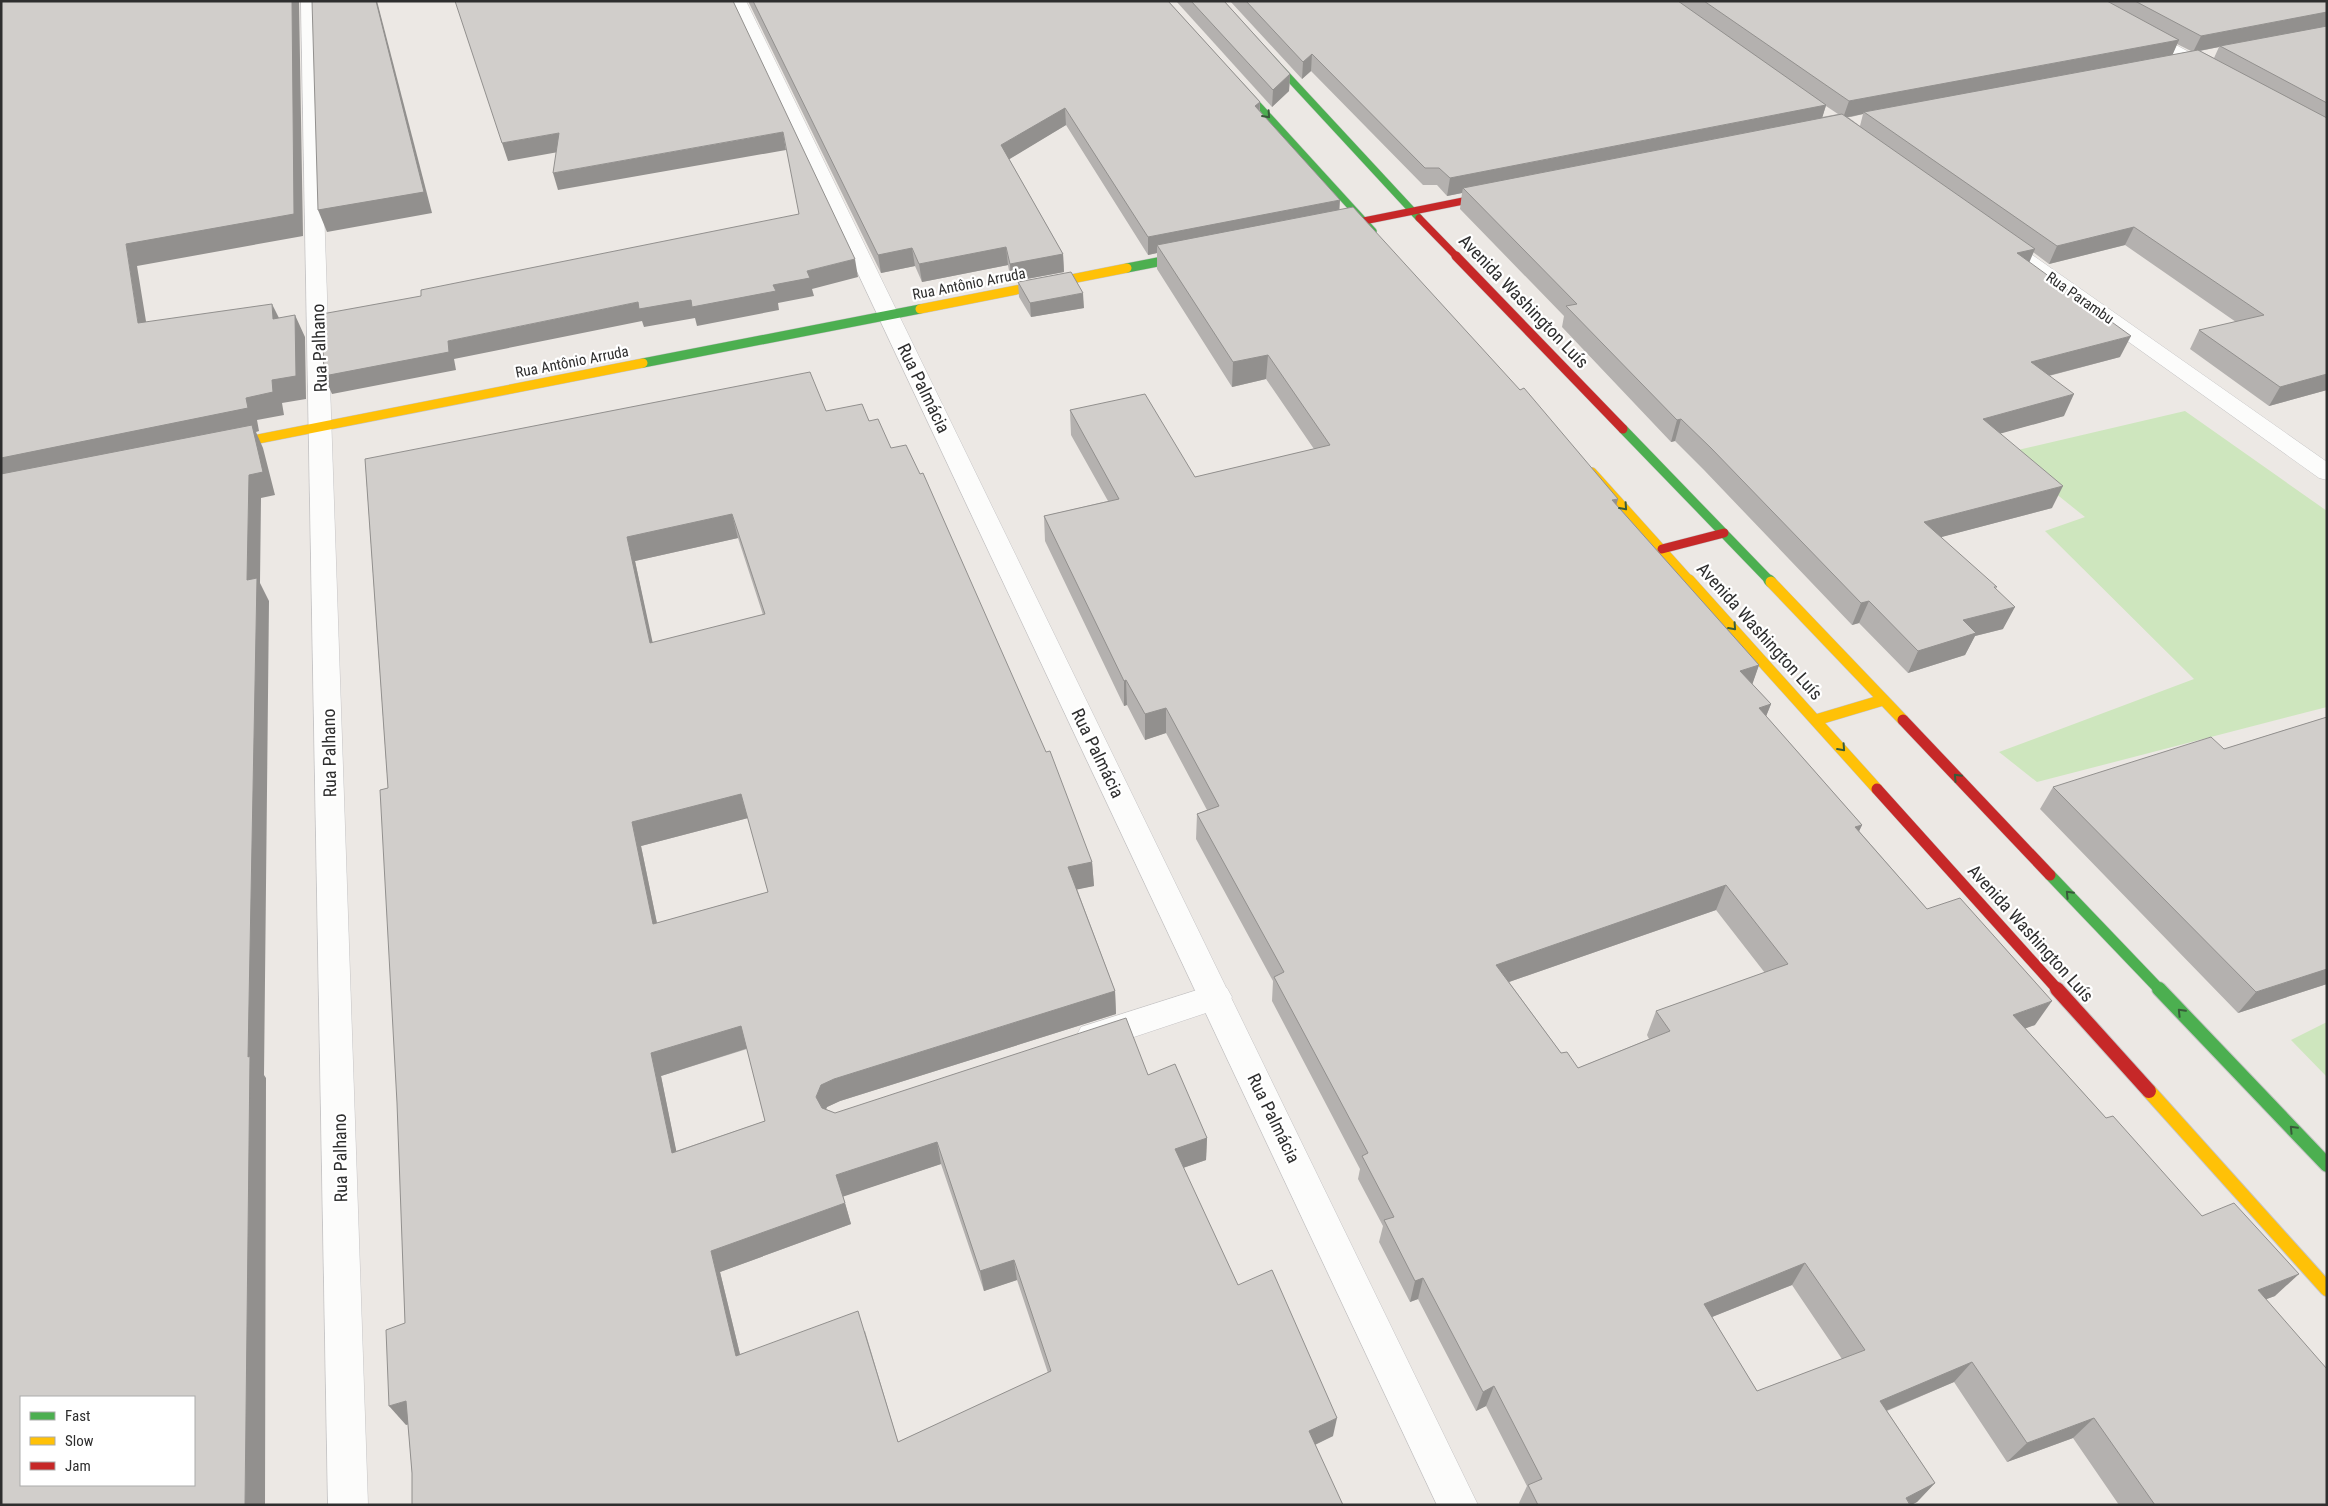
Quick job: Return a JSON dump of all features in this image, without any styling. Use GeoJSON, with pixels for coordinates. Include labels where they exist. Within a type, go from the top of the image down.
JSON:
{"type":"FeatureCollection","features":[{"type":"Feature","properties":{"kind":"street","name":"Rua Palhano"},"geometry":{"type":"LineString","coordinates":[[309,1],[348,1505]]}},
{"type":"Feature","properties":{"kind":"street","name":"Rua Palmácia"},"geometry":{"type":"LineString","coordinates":[[738,1],[1458,1505]]}},
{"type":"Feature","properties":{"kind":"street","name":"Avenida Washington Luís"},"geometry":{"type":"LineString","coordinates":[[1218,1],[1412,211],[1724,534],[2327,1165]]}},
{"type":"Feature","properties":{"kind":"street"},"geometry":{"type":"LineString","coordinates":[[2082,1],[2226,79]]}},
{"type":"Feature","properties":{"kind":"street"},"geometry":{"type":"LineString","coordinates":[[2173,64],[2211,57]]}},
{"type":"Feature","properties":{"kind":"street"},"geometry":{"type":"LineString","coordinates":[[1230,74],[1383,243]]}},
{"type":"Feature","properties":{"kind":"street"},"geometry":{"type":"LineString","coordinates":[[1315,230],[1509,192]]}},
{"type":"Feature","properties":{"kind":"street","name":"Rua Parambu"},"geometry":{"type":"LineString","coordinates":[[2001,242],[2327,473]]}},
{"type":"Feature","properties":{"kind":"street","name":"Rua Antônio Arruda"},"geometry":{"type":"LineString","coordinates":[[214,448],[1208,252]]}},
{"type":"Feature","properties":{"kind":"street","name":"Avenida Washington Luís"},"geometry":{"type":"LineString","coordinates":[[1582,461],[2327,1289]]}},
{"type":"Feature","properties":{"kind":"street"},"geometry":{"type":"LineString","coordinates":[[1662,549],[1724,534]]}},
{"type":"Feature","properties":{"kind":"street"},"geometry":{"type":"LineString","coordinates":[[1816,720],[1883,700]]}},
{"type":"Feature","properties":{"kind":"street"},"geometry":{"type":"LineString","coordinates":[[1066,1045],[1216,997]]}},
{"type":"Feature","properties":{"kind":"green space"},"geometry":{"type":"Polygon","coordinates":[[[2185,411],[2327,511],[2327,707],[2037,782],[1999,752],[2194,679],[2045,531],[2085,517],[2005,453],[2185,411]]]}},
{"type":"Feature","properties":{"kind":"green space"},"geometry":{"type":"Polygon","coordinates":[[[2327,1022],[2327,1077],[2291,1040],[2327,1022]]]}},
{"type":"Feature","properties":{"kind":"building"},"geometry":{"type":"Polygon","coordinates":[[[1,1],[292,1],[294,214],[126,244],[138,323],[272,304],[273,319],[295,315],[296,376],[272,380],[273,392],[246,398],[248,408],[1,458],[1,1]]]}},
{"type":"Feature","properties":{"kind":"building"},"geometry":{"type":"Polygon","coordinates":[[[312,1],[376,1],[424,192],[318,210],[312,1]]]}},
{"type":"Feature","properties":{"kind":"building"},"geometry":{"type":"Polygon","coordinates":[[[455,1],[733,1],[855,259],[807,271],[810,278],[773,285],[776,291],[692,307],[691,300],[639,309],[638,302],[448,341],[449,352],[324,376],[322,314],[421,296],[421,290],[799,214],[783,132],[553,173],[559,133],[502,143],[455,1]]]}},
{"type":"Feature","properties":{"kind":"building"},"geometry":{"type":"Polygon","coordinates":[[[753,1],[1168,1],[1260,102],[1255,106],[1340,200],[1148,237],[1065,108],[1001,145],[1063,254],[1010,264],[1006,247],[919,264],[912,248],[878,255],[753,1]]]}},
{"type":"Feature","properties":{"kind":"building"},"geometry":{"type":"Polygon","coordinates":[[[1191,1],[1224,1],[1290,74],[1273,90],[1191,1]]]}},
{"type":"Feature","properties":{"kind":"building"},"geometry":{"type":"Polygon","coordinates":[[[1246,1],[1678,1],[1826,105],[1450,178],[1439,168],[1425,168],[1312,54],[1303,62],[1246,1]]]}},
{"type":"Feature","properties":{"kind":"building"},"geometry":{"type":"Polygon","coordinates":[[[1704,1],[2107,1],[2179,40],[1849,101],[1704,1]]]}},
{"type":"Feature","properties":{"kind":"building"},"geometry":{"type":"Polygon","coordinates":[[[2135,1],[2327,1],[2327,12],[2201,36],[2135,1]]]}},
{"type":"Feature","properties":{"kind":"building"},"geometry":{"type":"Polygon","coordinates":[[[2327,26],[2327,103],[2220,46],[2327,26]]]}},
{"type":"Feature","properties":{"kind":"building"},"geometry":{"type":"Polygon","coordinates":[[[2198,50],[2327,118],[2327,374],[2280,387],[2199,330],[2264,315],[2134,227],[2057,246],[1864,112],[2198,50]]]}},
{"type":"Feature","properties":{"kind":"building"},"geometry":{"type":"Polygon","coordinates":[[[1842,114],[2035,249],[2017,253],[2131,336],[2031,362],[2074,394],[1983,419],[2063,486],[1924,522],[1997,587],[1994,587],[2015,607],[1963,620],[1976,633],[1918,651],[1869,601],[1861,603],[1711,448],[1681,419],[1677,420],[1566,306],[1577,304],[1463,188],[1842,114]]]}},
{"type":"Feature","properties":{"kind":"building"},"geometry":{"type":"Polygon","coordinates":[[[1353,207],[1520,390],[1524,388],[1618,499],[1612,500],[1759,665],[1740,671],[1771,704],[1759,708],[1862,825],[1855,827],[1927,909],[1960,898],[2052,1001],[2013,1015],[2106,1118],[2113,1116],[2202,1216],[2234,1203],[2299,1274],[2258,1290],[2327,1369],[2327,1505],[2155,1505],[2094,1418],[2027,1443],[1972,1362],[1880,1401],[1935,1483],[1906,1498],[1910,1505],[1538,1505],[1528,1485],[1542,1479],[1494,1386],[1483,1392],[1423,1278],[1415,1281],[1384,1220],[1394,1217],[1362,1156],[1368,1153],[1274,977],[1284,972],[1197,814],[1219,806],[1166,708],[1145,714],[1126,680],[1124,681],[1044,516],[1119,499],[1070,410],[1145,394],[1195,477],[1330,445],[1268,355],[1233,362],[1157,245],[1353,207]],[[1726,885],[1496,965],[1561,1053],[1567,1052],[1578,1068],[1670,1031],[1656,1011],[1788,964],[1726,885]],[[1805,1263],[1704,1304],[1757,1391],[1865,1350],[1805,1263]]]}},
{"type":"Feature","properties":{"kind":"building"},"geometry":{"type":"Polygon","coordinates":[[[1071,272],[1083,293],[1030,303],[1018,282],[1071,272]]]}},
{"type":"Feature","properties":{"kind":"building"},"geometry":{"type":"Polygon","coordinates":[[[810,372],[826,411],[862,404],[869,421],[878,419],[891,448],[906,445],[920,474],[923,473],[1046,752],[1050,751],[1092,862],[1068,867],[1115,991],[834,1079],[821,1085],[816,1097],[822,1108],[835,1113],[1126,1018],[1148,1075],[1175,1064],[1207,1138],[1175,1149],[1238,1285],[1272,1270],[1337,1418],[1309,1431],[1343,1505],[412,1505],[412,1473],[406,1401],[389,1406],[386,1330],[405,1323],[397,1103],[380,790],[388,788],[365,459],[810,372]],[[732,514],[627,537],[650,643],[765,614],[732,514]],[[741,794],[632,822],[653,924],[768,892],[741,794]],[[741,1026],[651,1053],[672,1153],[765,1121],[741,1026]],[[937,1142],[836,1175],[845,1203],[711,1251],[736,1356],[858,1311],[898,1442],[1051,1371],[1014,1260],[980,1271],[937,1142]]]}},
{"type":"Feature","properties":{"kind":"building"},"geometry":{"type":"Polygon","coordinates":[[[252,425],[263,472],[249,475],[247,580],[257,578],[248,1057],[250,1056],[245,1505],[1,1505],[1,474],[252,425]]]}},
{"type":"Feature","properties":{"kind":"building"},"geometry":{"type":"Polygon","coordinates":[[[2327,717],[2327,969],[2256,992],[2053,787],[2211,737],[2224,749],[2327,717]]]}},
{"type":"Feature","properties":{"kind":"traffic: fast"},"geometry":{"type":"LineString","coordinates":[[1218,1],[1419,218]]}},
{"type":"Feature","properties":{"kind":"traffic: fast"},"geometry":{"type":"LineString","coordinates":[[1235,80],[1373,231]]}},
{"type":"Feature","properties":{"kind":"traffic: fast"},"geometry":{"type":"LineString","coordinates":[[1127,268],[1194,255]]}},
{"type":"Feature","properties":{"kind":"traffic: fast"},"geometry":{"type":"LineString","coordinates":[[643,363],[920,309]]}},
{"type":"Feature","properties":{"kind":"traffic: fast"},"geometry":{"type":"LineString","coordinates":[[1623,429],[1771,582]]}},
{"type":"Feature","properties":{"kind":"traffic: fast"},"geometry":{"type":"LineString","coordinates":[[2050,875],[2327,1165]]}},
{"type":"Feature","properties":{"kind":"traffic: slow"},"geometry":{"type":"LineString","coordinates":[[920,309],[1127,268]]}},
{"type":"Feature","properties":{"kind":"traffic: slow"},"geometry":{"type":"LineString","coordinates":[[223,446],[643,363]]}},
{"type":"Feature","properties":{"kind":"traffic: slow"},"geometry":{"type":"LineString","coordinates":[[1592,472],[1877,789]]}},
{"type":"Feature","properties":{"kind":"traffic: slow"},"geometry":{"type":"LineString","coordinates":[[1771,582],[1903,720]]}},
{"type":"Feature","properties":{"kind":"traffic: slow"},"geometry":{"type":"LineString","coordinates":[[1816,720],[1883,700]]}},
{"type":"Feature","properties":{"kind":"traffic: slow"},"geometry":{"type":"LineString","coordinates":[[2149,1091],[2327,1289]]}},
{"type":"Feature","properties":{"kind":"traffic: jam"},"geometry":{"type":"LineString","coordinates":[[1329,228],[1498,194]]}},
{"type":"Feature","properties":{"kind":"traffic: jam"},"geometry":{"type":"LineString","coordinates":[[1419,218],[1623,429]]}},
{"type":"Feature","properties":{"kind":"traffic: jam"},"geometry":{"type":"LineString","coordinates":[[1662,549],[1724,533]]}},
{"type":"Feature","properties":{"kind":"traffic: jam"},"geometry":{"type":"LineString","coordinates":[[1903,720],[2050,875]]}},
{"type":"Feature","properties":{"kind":"traffic: jam"},"geometry":{"type":"LineString","coordinates":[[1877,789],[2149,1091]]}}]}
